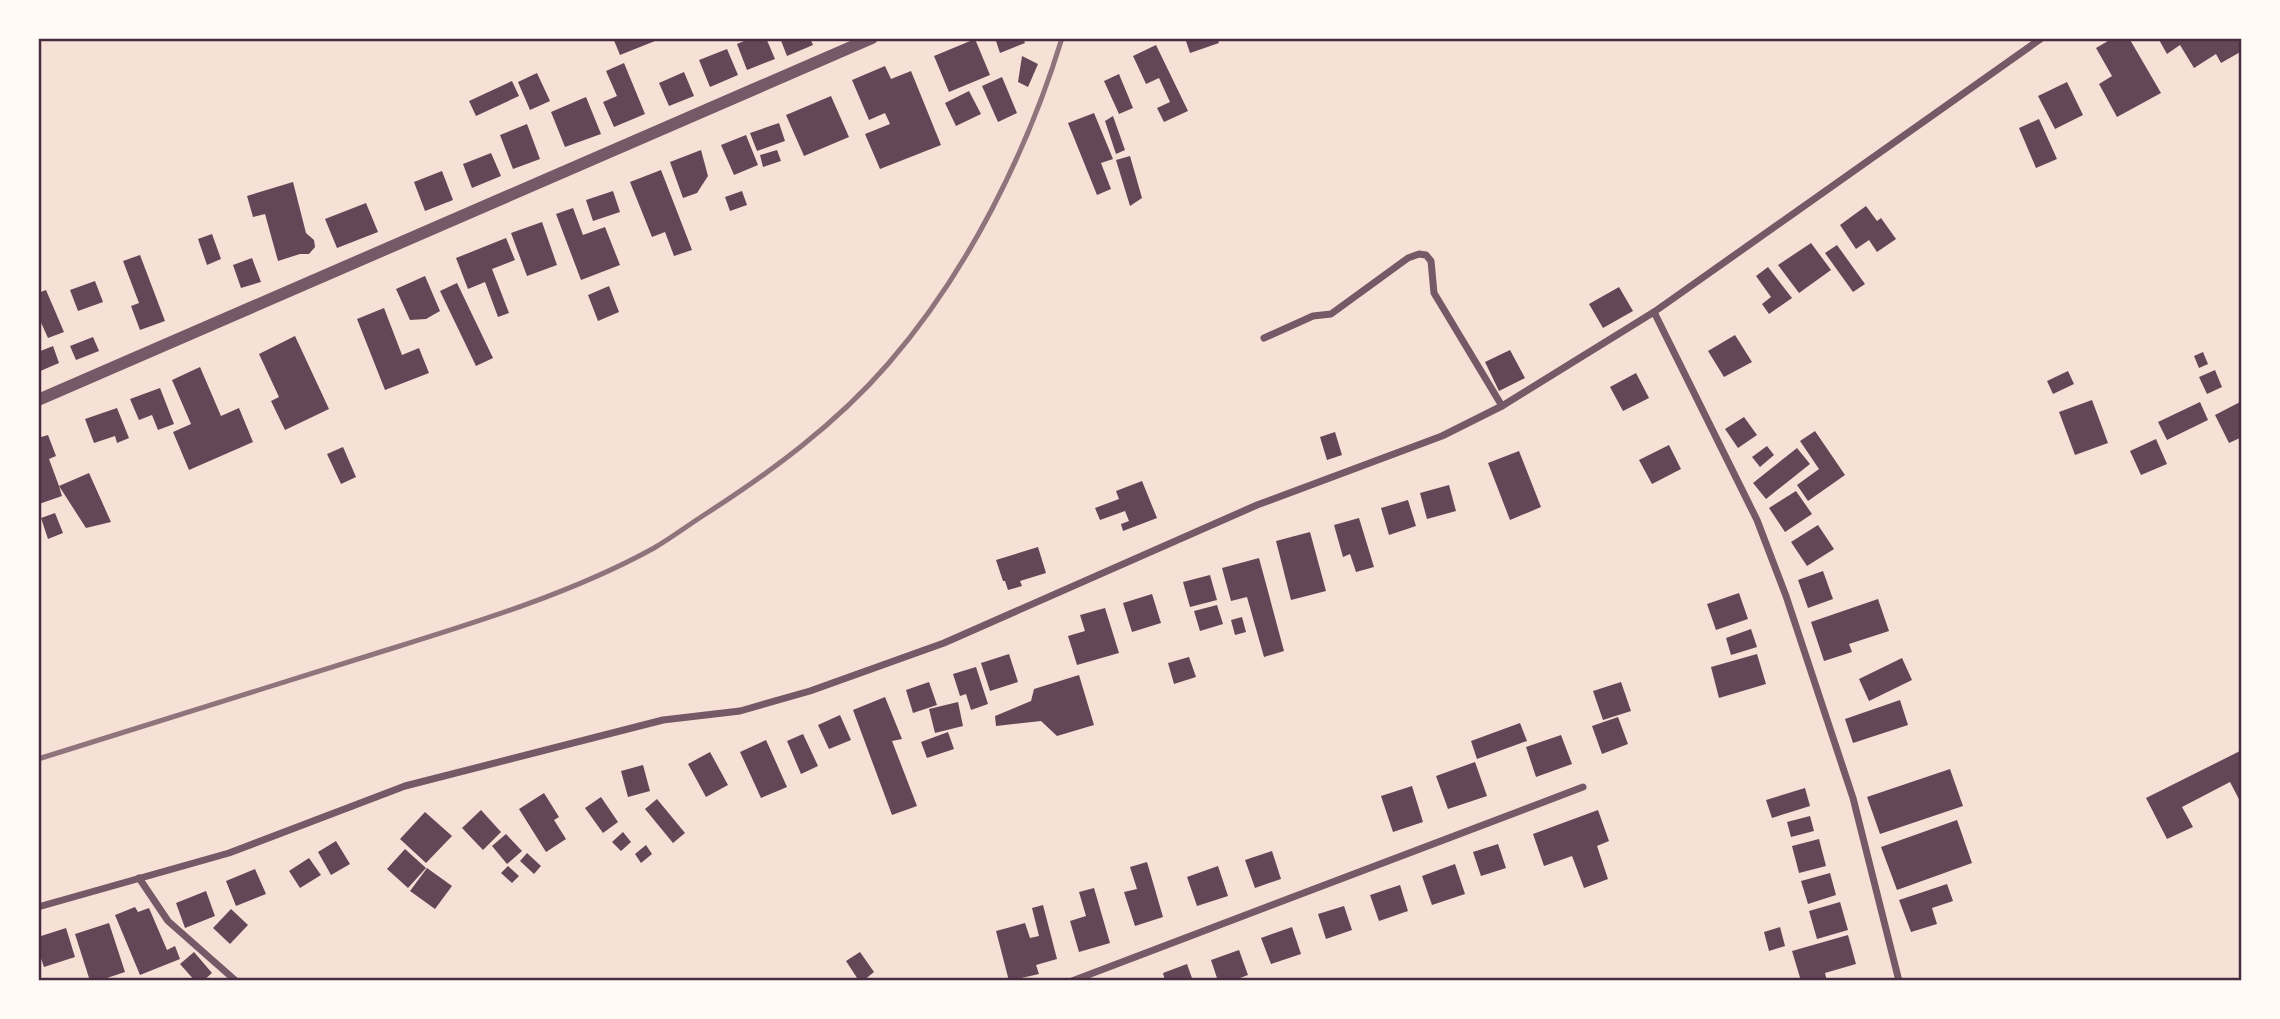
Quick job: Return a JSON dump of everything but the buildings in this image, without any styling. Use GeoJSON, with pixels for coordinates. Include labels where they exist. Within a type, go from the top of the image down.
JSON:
{"type":"FeatureCollection","features":[{"type":"Feature","properties":{"kind":"street"},"geometry":{"type":"LineString","coordinates":[[38,400],[872,38]]}},
{"type":"Feature","properties":{"kind":"street"},"geometry":{"type":"LineString","coordinates":[[38,907],[229,853],[405,786],[663,720],[740,711],[810,691],[944,643],[1257,505],[1443,436],[1502,406],[1654,312],[2042,38]]}},
{"type":"Feature","properties":{"kind":"street"},"geometry":{"type":"LineString","coordinates":[[1264,338],[1312,316],[1331,314],[1408,258],[1419,254],[1426,255],[1431,261],[1434,293],[1502,406]]}},
{"type":"Feature","properties":{"kind":"street"},"geometry":{"type":"LineString","coordinates":[[1654,312],[1757,520],[1786,596],[1853,798],[1899,981]]}},
{"type":"Feature","properties":{"kind":"street"},"geometry":{"type":"LineString","coordinates":[[1072,981],[1583,786]]}},
{"type":"Feature","properties":{"kind":"street"},"geometry":{"type":"LineString","coordinates":[[139,878],[168,920],[236,981]]}},
{"type":"Feature","properties":{"kind":"railway"},"geometry":{"type":"LineString","coordinates":[[38,759],[445,632],[553,595],[654,548],[754,482],[824,427],[868,386],[917,329],[944,291],[992,210],[1012,168],[1048,81],[1062,38]]}}]}
